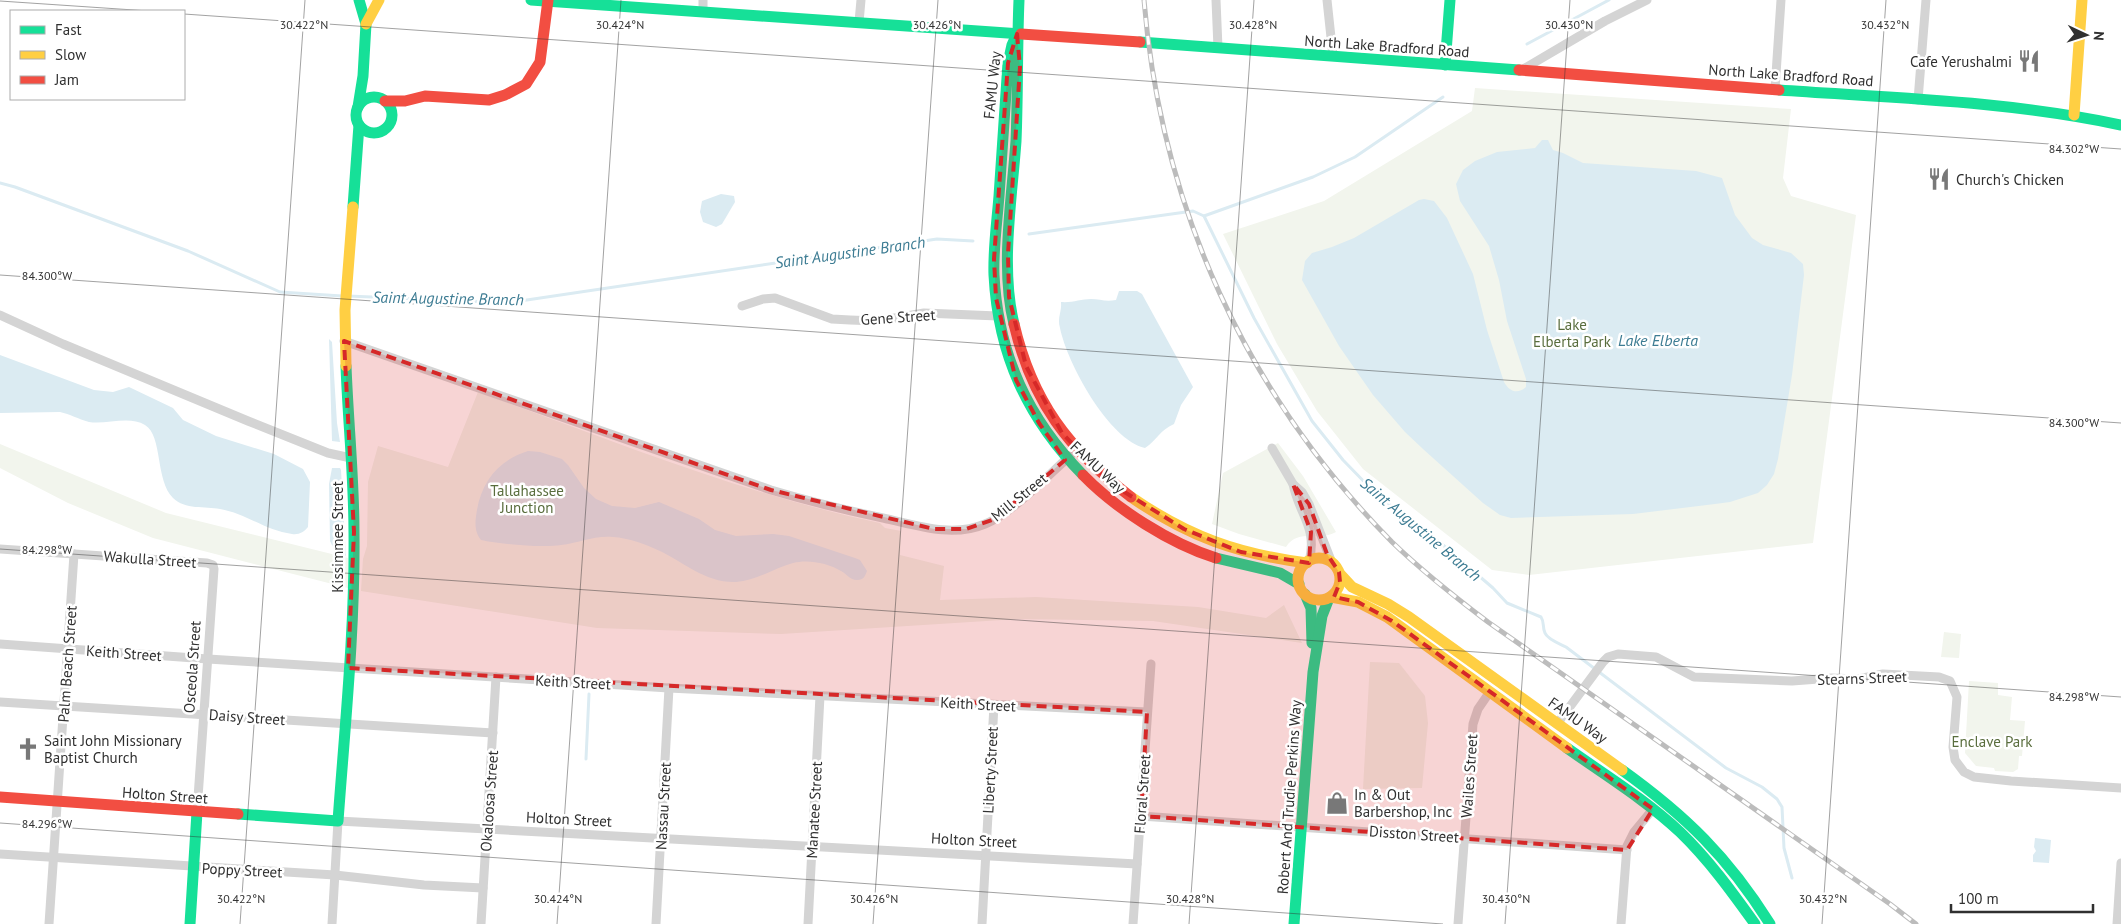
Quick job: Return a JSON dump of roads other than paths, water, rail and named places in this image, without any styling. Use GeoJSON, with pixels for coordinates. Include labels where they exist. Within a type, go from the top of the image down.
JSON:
{"type":"FeatureCollection","features":[{"type":"Feature","properties":{"kind":"street"},"geometry":{"type":"LineString","coordinates":[[359,0],[366,24],[356,119],[359,125],[366,131],[376,133]]}},
{"type":"Feature","properties":{"kind":"street"},"geometry":{"type":"LineString","coordinates":[[366,24],[380,0]]}},
{"type":"Feature","properties":{"kind":"street","name":"North Lake Bradford Road"},"geometry":{"type":"LineString","coordinates":[[531,0],[703,6],[859,22],[1998,106],[2074,116],[2121,125]]}},
{"type":"Feature","properties":{"kind":"street"},"geometry":{"type":"LineString","coordinates":[[358,107],[367,98],[405,101],[425,96],[489,100],[505,95],[526,84],[540,62],[548,0]]}},
{"type":"Feature","properties":{"kind":"street"},"geometry":{"type":"LineString","coordinates":[[859,22],[861,0]]}},
{"type":"Feature","properties":{"kind":"street"},"geometry":{"type":"LineString","coordinates":[[1017,34],[1019,0]]}},
{"type":"Feature","properties":{"kind":"street"},"geometry":{"type":"LineString","coordinates":[[1216,0],[1218,48]]}},
{"type":"Feature","properties":{"kind":"street"},"geometry":{"type":"LineString","coordinates":[[1327,0],[1333,56]]}},
{"type":"Feature","properties":{"kind":"street"},"geometry":{"type":"LineString","coordinates":[[1445,66],[1450,0]]}},
{"type":"Feature","properties":{"kind":"street"},"geometry":{"type":"LineString","coordinates":[[1520,71],[1605,21],[1647,0]]}},
{"type":"Feature","properties":{"kind":"street"},"geometry":{"type":"LineString","coordinates":[[1775,89],[1782,0]]}},
{"type":"Feature","properties":{"kind":"street"},"geometry":{"type":"LineString","coordinates":[[1918,100],[1926,0]]}},
{"type":"Feature","properties":{"kind":"street"},"geometry":{"type":"LineString","coordinates":[[2074,116],[2082,0]]}},
{"type":"Feature","properties":{"kind":"street","name":"FAMU Way"},"geometry":{"type":"LineString","coordinates":[[1017,34],[1012,45],[1008,63],[994,282],[998,316],[1006,352],[1020,388],[1039,423],[1066,459],[1088,482],[1116,505],[1185,545],[1221,560],[1283,573],[1299,584],[1305,594],[1316,600],[1330,598],[1354,601],[1381,614],[1653,809],[1681,833],[1712,865],[1733,891],[1754,924]]}},
{"type":"Feature","properties":{"kind":"street","name":"FAMU Way"},"geometry":{"type":"LineString","coordinates":[[1017,34],[1020,67],[1008,254],[1010,307],[1018,344],[1032,380],[1052,418],[1076,450],[1103,477],[1127,496],[1200,537],[1247,554],[1308,562],[1321,559],[1332,563],[1350,586],[1403,613],[1456,653],[1652,790],[1684,817],[1730,865],[1770,924]]}},
{"type":"Feature","properties":{"kind":"street"},"geometry":{"type":"LineString","coordinates":[[362,76],[370,88],[392,111],[392,117]]}},
{"type":"Feature","properties":{"kind":"street"},"geometry":{"type":"LineString","coordinates":[[357,149],[376,133],[387,128],[396,110],[405,101]]}},
{"type":"Feature","properties":{"kind":"street","name":"Kissimmee Street"},"geometry":{"type":"LineString","coordinates":[[332,924],[354,561],[351,458],[344,340],[359,125]]}},
{"type":"Feature","properties":{"kind":"street","name":"Gene Street"},"geometry":{"type":"LineString","coordinates":[[742,306],[764,299],[775,298],[832,319],[850,320],[877,321],[924,314],[998,316]]}},
{"type":"Feature","properties":{"kind":"street"},"geometry":{"type":"LineString","coordinates":[[0,315],[63,344],[328,453],[351,458]]}},
{"type":"Feature","properties":{"kind":"street","name":"Mill Street"},"geometry":{"type":"LineString","coordinates":[[344,340],[771,490],[831,507],[926,527],[958,530],[974,528],[990,522],[1009,509],[1076,450]]}},
{"type":"Feature","properties":{"kind":"street"},"geometry":{"type":"LineString","coordinates":[[1272,448],[1293,484],[1302,492],[1316,518],[1332,563]]}},
{"type":"Feature","properties":{"kind":"street"},"geometry":{"type":"LineString","coordinates":[[1293,484],[1296,500],[1311,532],[1312,547],[1308,562],[1301,571],[1299,584]]}},
{"type":"Feature","properties":{"kind":"street","name":"Wakulla Street"},"geometry":{"type":"LineString","coordinates":[[0,549],[211,564]]}},
{"type":"Feature","properties":{"kind":"street","name":"Palm Beach Street"},"geometry":{"type":"LineString","coordinates":[[50,924],[74,554]]}},
{"type":"Feature","properties":{"kind":"street","name":"Osceola Street"},"geometry":{"type":"LineString","coordinates":[[190,924],[214,570],[211,564]]}},
{"type":"Feature","properties":{"kind":"street"},"geometry":{"type":"LineString","coordinates":[[1330,598],[1339,585],[1340,574]]}},
{"type":"Feature","properties":{"kind":"street","name":"Robert And Trudie Perkins Way"},"geometry":{"type":"LineString","coordinates":[[1305,594],[1311,612],[1313,672]]}},
{"type":"Feature","properties":{"kind":"street","name":"Robert And Trudie Perkins Way"},"geometry":{"type":"LineString","coordinates":[[1294,924],[1313,672],[1322,616],[1330,598]]}},
{"type":"Feature","properties":{"kind":"street","name":"Keith Street"},"geometry":{"type":"LineString","coordinates":[[0,644],[669,688],[1147,712]]}},
{"type":"Feature","properties":{"kind":"street","name":"Stearns Street"},"geometry":{"type":"LineString","coordinates":[[1557,724],[1603,662],[1608,657],[1618,654],[1653,656],[1694,677],[1783,682],[1832,678],[1858,680],[1883,674],[1940,677],[1950,681],[1957,697],[1953,747],[1955,760],[1964,772],[1974,777],[2011,781],[2121,788]]}},
{"type":"Feature","properties":{"kind":"street","name":"Floral Street"},"geometry":{"type":"LineString","coordinates":[[1133,924],[1151,664]]}},
{"type":"Feature","properties":{"kind":"street","name":"Okaloosa Street"},"geometry":{"type":"LineString","coordinates":[[481,924],[496,677]]}},
{"type":"Feature","properties":{"kind":"street","name":"Nassau Street"},"geometry":{"type":"LineString","coordinates":[[656,924],[669,688]]}},
{"type":"Feature","properties":{"kind":"street","name":"Wailes Street"},"geometry":{"type":"LineString","coordinates":[[1458,924],[1473,724],[1478,709],[1489,693]]}},
{"type":"Feature","properties":{"kind":"street","name":"Manatee Street"},"geometry":{"type":"LineString","coordinates":[[808,924],[820,696]]}},
{"type":"Feature","properties":{"kind":"street","name":"Daisy Street"},"geometry":{"type":"LineString","coordinates":[[0,702],[493,733]]}},
{"type":"Feature","properties":{"kind":"street","name":"Liberty Street"},"geometry":{"type":"LineString","coordinates":[[982,924],[994,705]]}},
{"type":"Feature","properties":{"kind":"street","name":"Holton Street"},"geometry":{"type":"LineString","coordinates":[[0,797],[57,803],[338,821],[1138,864]]}},
{"type":"Feature","properties":{"kind":"street"},"geometry":{"type":"LineString","coordinates":[[1621,924],[1627,850],[1632,836],[1653,809]]}},
{"type":"Feature","properties":{"kind":"street","name":"Disston Street"},"geometry":{"type":"LineString","coordinates":[[1141,816],[1465,837],[1627,850]]}},
{"type":"Feature","properties":{"kind":"street","name":"Poppy Street"},"geometry":{"type":"LineString","coordinates":[[0,854],[335,875],[424,885],[483,888]]}},
{"type":"Feature","properties":{"kind":"street"},"geometry":{"type":"LineString","coordinates":[[2117,924],[2121,863]]}},
{"type":"Feature","properties":{"kind":"water","name":"Lake Elberta"},"geometry":{"type":"Polygon","coordinates":[[[1542,140],[1548,140],[1553,150],[1583,163],[1696,171],[1722,178],[1735,215],[1752,238],[1763,245],[1791,253],[1803,264],[1804,275],[1792,375],[1778,459],[1774,474],[1767,485],[1758,493],[1730,502],[1633,514],[1511,518],[1500,515],[1483,503],[1405,432],[1373,395],[1339,346],[1302,280],[1305,261],[1312,253],[1354,238],[1419,200],[1434,201],[1447,218],[1473,274],[1487,330],[1504,382],[1508,388],[1514,391],[1519,391],[1526,387],[1526,379],[1507,321],[1499,280],[1489,246],[1460,201],[1456,184],[1463,170],[1475,161],[1497,152],[1535,148],[1542,140]]]}},
{"type":"Feature","properties":{"kind":"water"},"geometry":{"type":"Polygon","coordinates":[[[721,194],[734,196],[735,202],[722,224],[716,227],[703,222],[700,212],[702,201],[721,194]]]}},
{"type":"Feature","properties":{"kind":"water"},"geometry":{"type":"Polygon","coordinates":[[[1119,291],[1137,291],[1142,294],[1193,387],[1181,405],[1174,424],[1165,429],[1145,448],[1131,442],[1104,416],[1080,379],[1064,343],[1059,324],[1061,302],[1091,299],[1116,300],[1119,291]]]}},
{"type":"Feature","properties":{"kind":"water"},"geometry":{"type":"Polygon","coordinates":[[[329,339],[332,342],[340,442],[332,441],[329,339]]]}},
{"type":"Feature","properties":{"kind":"water"},"geometry":{"type":"Polygon","coordinates":[[[0,355],[94,390],[113,392],[129,387],[173,408],[183,420],[216,436],[274,454],[303,469],[310,482],[308,527],[303,532],[292,534],[273,529],[229,511],[189,506],[178,502],[167,490],[151,431],[139,422],[125,420],[96,423],[60,412],[0,413],[0,355]]]}},
{"type":"Feature","properties":{"kind":"water"},"geometry":{"type":"Polygon","coordinates":[[[528,451],[540,452],[562,459],[584,488],[596,499],[612,506],[635,508],[659,502],[699,519],[715,530],[736,536],[773,534],[789,536],[860,560],[867,571],[863,578],[855,580],[841,571],[818,562],[799,562],[786,565],[758,577],[736,582],[705,576],[649,546],[619,538],[600,537],[553,546],[510,544],[481,540],[476,530],[476,522],[479,500],[483,490],[500,466],[508,460],[528,451]]]}},
{"type":"Feature","properties":{"kind":"water"},"geometry":{"type":"Polygon","coordinates":[[[332,468],[340,468],[341,470],[346,556],[337,555],[330,541],[329,484],[332,468]]]}},
{"type":"Feature","properties":{"kind":"water"},"geometry":{"type":"Polygon","coordinates":[[[2035,838],[2051,840],[2049,863],[2033,862],[2033,855],[2036,851],[2034,847],[2035,838]]]}},
{"type":"Feature","properties":{"kind":"waterway"},"geometry":{"type":"LineString","coordinates":[[1527,44],[1609,0]]}},
{"type":"Feature","properties":{"kind":"waterway"},"geometry":{"type":"LineString","coordinates":[[1204,216],[1313,177],[1355,157],[1443,97]]}},
{"type":"Feature","properties":{"kind":"waterway","name":"Saint Augustine Branch"},"geometry":{"type":"LineString","coordinates":[[0,183],[188,251],[280,292],[342,296]]}},
{"type":"Feature","properties":{"kind":"waterway","name":"Saint Augustine Branch"},"geometry":{"type":"LineString","coordinates":[[1029,234],[1193,211],[1204,216],[1254,318],[1312,421],[1343,460],[1378,496],[1436,539],[1493,588],[1507,603],[1541,617],[1544,631],[1548,637],[1566,647],[1726,768],[1762,787],[1777,799],[1782,807],[1784,848],[1792,878]]}},
{"type":"Feature","properties":{"kind":"waterway","name":"Saint Augustine Branch"},"geometry":{"type":"LineString","coordinates":[[348,296],[490,302],[520,301],[937,239],[973,241]]}},
{"type":"Feature","properties":{"kind":"waterway"},"geometry":{"type":"LineString","coordinates":[[586,759],[589,694]]}},
{"type":"Feature","properties":{"kind":"railway"},"geometry":{"type":"LineString","coordinates":[[1144,0],[1154,77],[1169,151],[1191,223],[1220,293],[1254,360],[1294,424],[1340,485],[1392,542],[1476,613],[1916,924]]}},
{"type":"Feature","properties":{"kind":"place","name":"Cafe Yerushalmi"},"geometry":{"type":"Point","coordinates":[2029,61]}},
{"type":"Feature","properties":{"kind":"place","name":"Church's Chicken"},"geometry":{"type":"Point","coordinates":[1939,179]}},
{"type":"Feature","properties":{"kind":"place","name":"Saint John Missionary Baptist Church"},"geometry":{"type":"Point","coordinates":[28,749]}},
{"type":"Feature","properties":{"kind":"place","name":"In & Out Barbershop, Inc"},"geometry":{"type":"Point","coordinates":[1337,803]}},
{"type":"Feature","properties":{"kind":"park label","name":"Lake Elberta Park"},"geometry":{"type":"Point","coordinates":[1572,332]}},
{"type":"Feature","properties":{"kind":"park label","name":"Tallahassee Junction"},"geometry":{"type":"Point","coordinates":[527,498]}},
{"type":"Feature","properties":{"kind":"park label","name":"Enclave Park"},"geometry":{"type":"Point","coordinates":[1992,741]}}]}
